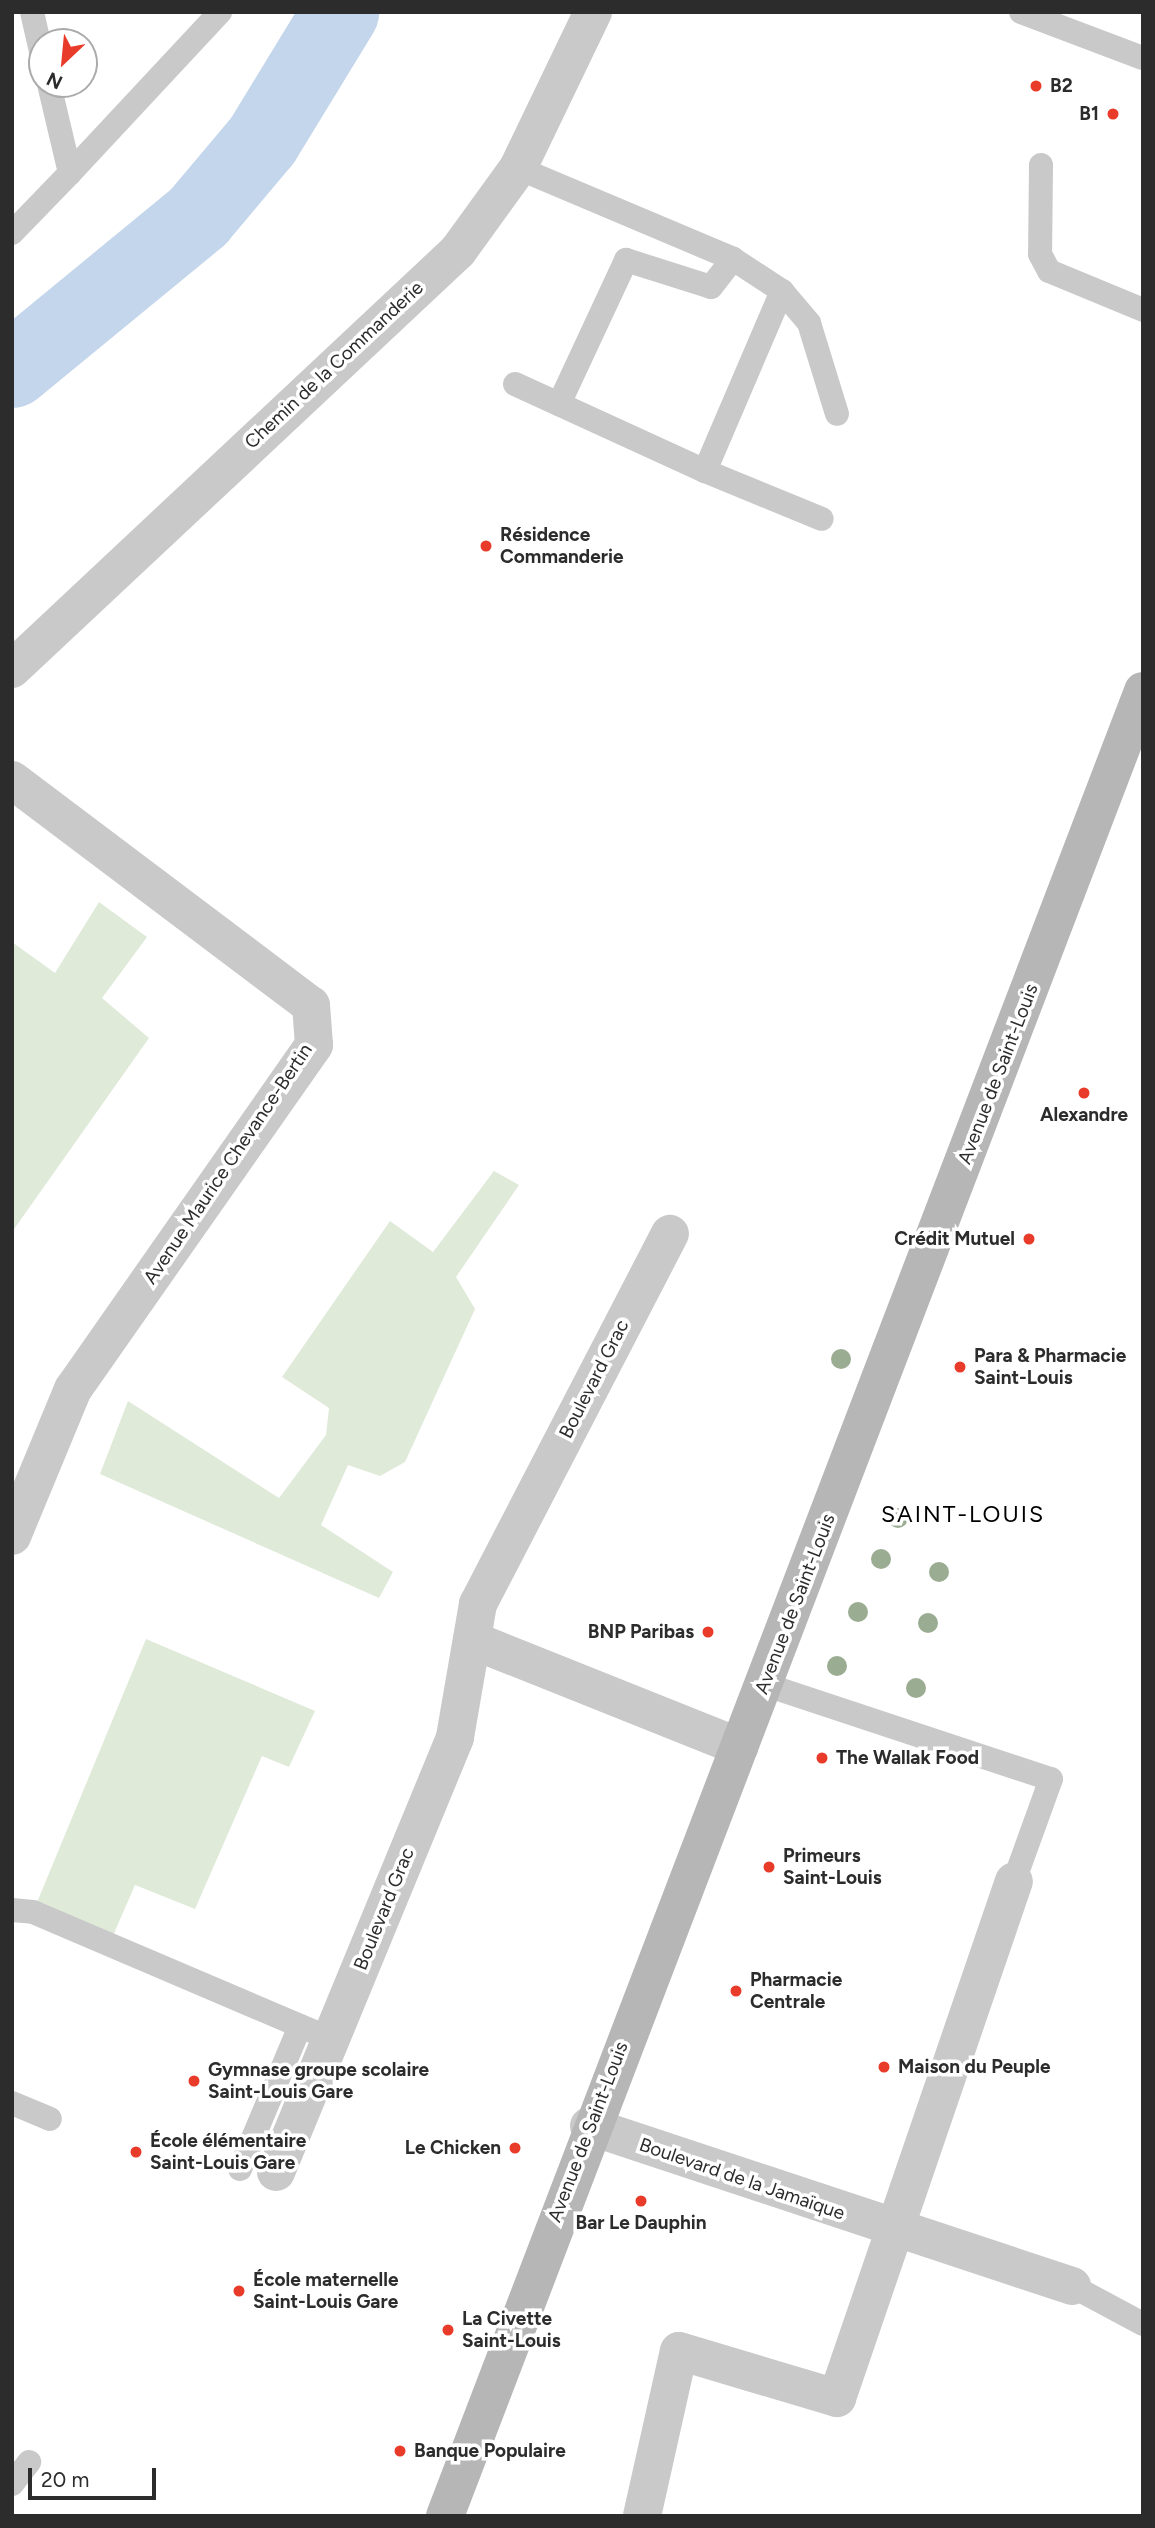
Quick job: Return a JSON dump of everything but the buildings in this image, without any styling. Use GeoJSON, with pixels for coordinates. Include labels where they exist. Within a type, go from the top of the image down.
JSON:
{"type":"FeatureCollection","features":[{"type":"Feature","properties":{"kind":"street","name":"Chemin de la Commanderie"},"geometry":{"type":"LineString","coordinates":[[12,669],[458,251],[518,168],[593,12]]}},
{"type":"Feature","properties":{"kind":"street","name":"Avenue de Saint-Louis"},"geometry":{"type":"LineString","coordinates":[[445,2516],[589,2126],[739,1747],[1143,691]]}},
{"type":"Feature","properties":{"kind":"street","name":"Avenue Maurice Chevance-Bertin"},"geometry":{"type":"LineString","coordinates":[[12,780],[311,1005],[314,1045],[73,1389],[12,1536]]}},
{"type":"Feature","properties":{"kind":"street","name":"Boulevard Grac"},"geometry":{"type":"LineString","coordinates":[[258,2171],[316,2032],[455,1737],[478,1604],[670,1234]]}},
{"type":"Feature","properties":{"kind":"street"},"geometry":{"type":"LineString","coordinates":[[472,1640],[739,1747]]}},
{"type":"Feature","properties":{"kind":"street"},"geometry":{"type":"LineString","coordinates":[[642,2516],[678,2351],[837,2398],[1014,1881]]}},
{"type":"Feature","properties":{"kind":"street","name":"Boulevard de la Jamaïque"},"geometry":{"type":"LineString","coordinates":[[589,2126],[895,2231],[1072,2286]]}},
{"type":"Feature","properties":{"kind":"lane"},"geometry":{"type":"LineString","coordinates":[[12,233],[219,12]]}},
{"type":"Feature","properties":{"kind":"lane"},"geometry":{"type":"LineString","coordinates":[[1020,12],[1143,58]]}},
{"type":"Feature","properties":{"kind":"lane"},"geometry":{"type":"LineString","coordinates":[[52,98],[70,173]]}},
{"type":"Feature","properties":{"kind":"lane"},"geometry":{"type":"LineString","coordinates":[[1041,166],[1040,254],[1049,271],[1143,310]]}},
{"type":"Feature","properties":{"kind":"lane"},"geometry":{"type":"LineString","coordinates":[[518,168],[733,259],[782,291],[809,323],[837,414]]}},
{"type":"Feature","properties":{"kind":"lane"},"geometry":{"type":"LineString","coordinates":[[559,404],[626,260],[711,287],[733,259]]}},
{"type":"Feature","properties":{"kind":"lane"},"geometry":{"type":"LineString","coordinates":[[705,471],[782,291]]}},
{"type":"Feature","properties":{"kind":"lane"},"geometry":{"type":"LineString","coordinates":[[515,384],[705,471],[822,519]]}},
{"type":"Feature","properties":{"kind":"lane"},"geometry":{"type":"LineString","coordinates":[[763,1684],[1051,1779],[1014,1881]]}},
{"type":"Feature","properties":{"kind":"lane"},"geometry":{"type":"LineString","coordinates":[[12,1910],[33,1912],[316,2032]]}},
{"type":"Feature","properties":{"kind":"lane"},"geometry":{"type":"LineString","coordinates":[[12,2103],[50,2119]]}},
{"type":"Feature","properties":{"kind":"lane"},"geometry":{"type":"LineString","coordinates":[[1072,2286],[1143,2324]]}},
{"type":"Feature","properties":{"kind":"lane"},"geometry":{"type":"LineString","coordinates":[[12,2484],[29,2462]]}},
{"type":"Feature","properties":{"kind":"green space"},"geometry":{"type":"Polygon","coordinates":[[[99,902],[147,937],[102,998],[149,1038],[12,1232],[12,942],[55,973],[99,902]]]}},
{"type":"Feature","properties":{"kind":"green space"},"geometry":{"type":"Polygon","coordinates":[[[494,1171],[519,1185],[456,1277],[475,1309],[405,1462],[380,1476],[348,1465],[321,1525],[393,1572],[379,1598],[100,1474],[128,1401],[279,1498],[326,1435],[329,1408],[282,1377],[390,1221],[433,1252],[494,1171]]]}},
{"type":"Feature","properties":{"kind":"green space"},"geometry":{"type":"Polygon","coordinates":[[[146,1639],[315,1711],[289,1767],[262,1756],[195,1909],[135,1885],[109,1945],[33,1912],[146,1639]]]}},
{"type":"Feature","properties":{"kind":"waterway"},"geometry":{"type":"LineString","coordinates":[[12,369],[198,216],[262,140],[340,12]]}},
{"type":"Feature","properties":{"kind":"place","name":"B2"},"geometry":{"type":"Point","coordinates":[1036,86]}},
{"type":"Feature","properties":{"kind":"place","name":"B1"},"geometry":{"type":"Point","coordinates":[1113,114]}},
{"type":"Feature","properties":{"kind":"place","name":"Résidence Commanderie"},"geometry":{"type":"Point","coordinates":[486,546]}},
{"type":"Feature","properties":{"kind":"place","name":"Alexandre"},"geometry":{"type":"Point","coordinates":[1084,1093]}},
{"type":"Feature","properties":{"kind":"place","name":"Crédit Mutuel"},"geometry":{"type":"Point","coordinates":[1029,1239]}},
{"type":"Feature","properties":{"kind":"place","name":"Para & Pharmacie Saint-Louis"},"geometry":{"type":"Point","coordinates":[960,1367]}},
{"type":"Feature","properties":{"kind":"place","name":"BNP Paribas"},"geometry":{"type":"Point","coordinates":[708,1632]}},
{"type":"Feature","properties":{"kind":"place","name":"The Wallak Food"},"geometry":{"type":"Point","coordinates":[822,1758]}},
{"type":"Feature","properties":{"kind":"place","name":"Primeurs Saint-Louis"},"geometry":{"type":"Point","coordinates":[769,1867]}},
{"type":"Feature","properties":{"kind":"place","name":"Pharmacie Centrale"},"geometry":{"type":"Point","coordinates":[736,1991]}},
{"type":"Feature","properties":{"kind":"place","name":"Maison du Peuple"},"geometry":{"type":"Point","coordinates":[884,2067]}},
{"type":"Feature","properties":{"kind":"place","name":"Gymnase groupe scolaire Saint-Louis Gare"},"geometry":{"type":"Point","coordinates":[194,2081]}},
{"type":"Feature","properties":{"kind":"place","name":"Le Chicken"},"geometry":{"type":"Point","coordinates":[515,2148]}},
{"type":"Feature","properties":{"kind":"place","name":"École élémentaire Saint-Louis Gare"},"geometry":{"type":"Point","coordinates":[136,2152]}},
{"type":"Feature","properties":{"kind":"place","name":"Bar Le Dauphin"},"geometry":{"type":"Point","coordinates":[641,2201]}},
{"type":"Feature","properties":{"kind":"place","name":"École maternelle Saint-Louis Gare"},"geometry":{"type":"Point","coordinates":[239,2291]}},
{"type":"Feature","properties":{"kind":"place","name":"La Civette Saint-Louis"},"geometry":{"type":"Point","coordinates":[448,2330]}},
{"type":"Feature","properties":{"kind":"place","name":"Banque Populaire"},"geometry":{"type":"Point","coordinates":[400,2451]}},
{"type":"Feature","properties":{"kind":"district","name":"SAINT-LOUIS"},"geometry":{"type":"Point","coordinates":[963,1514]}}]}
